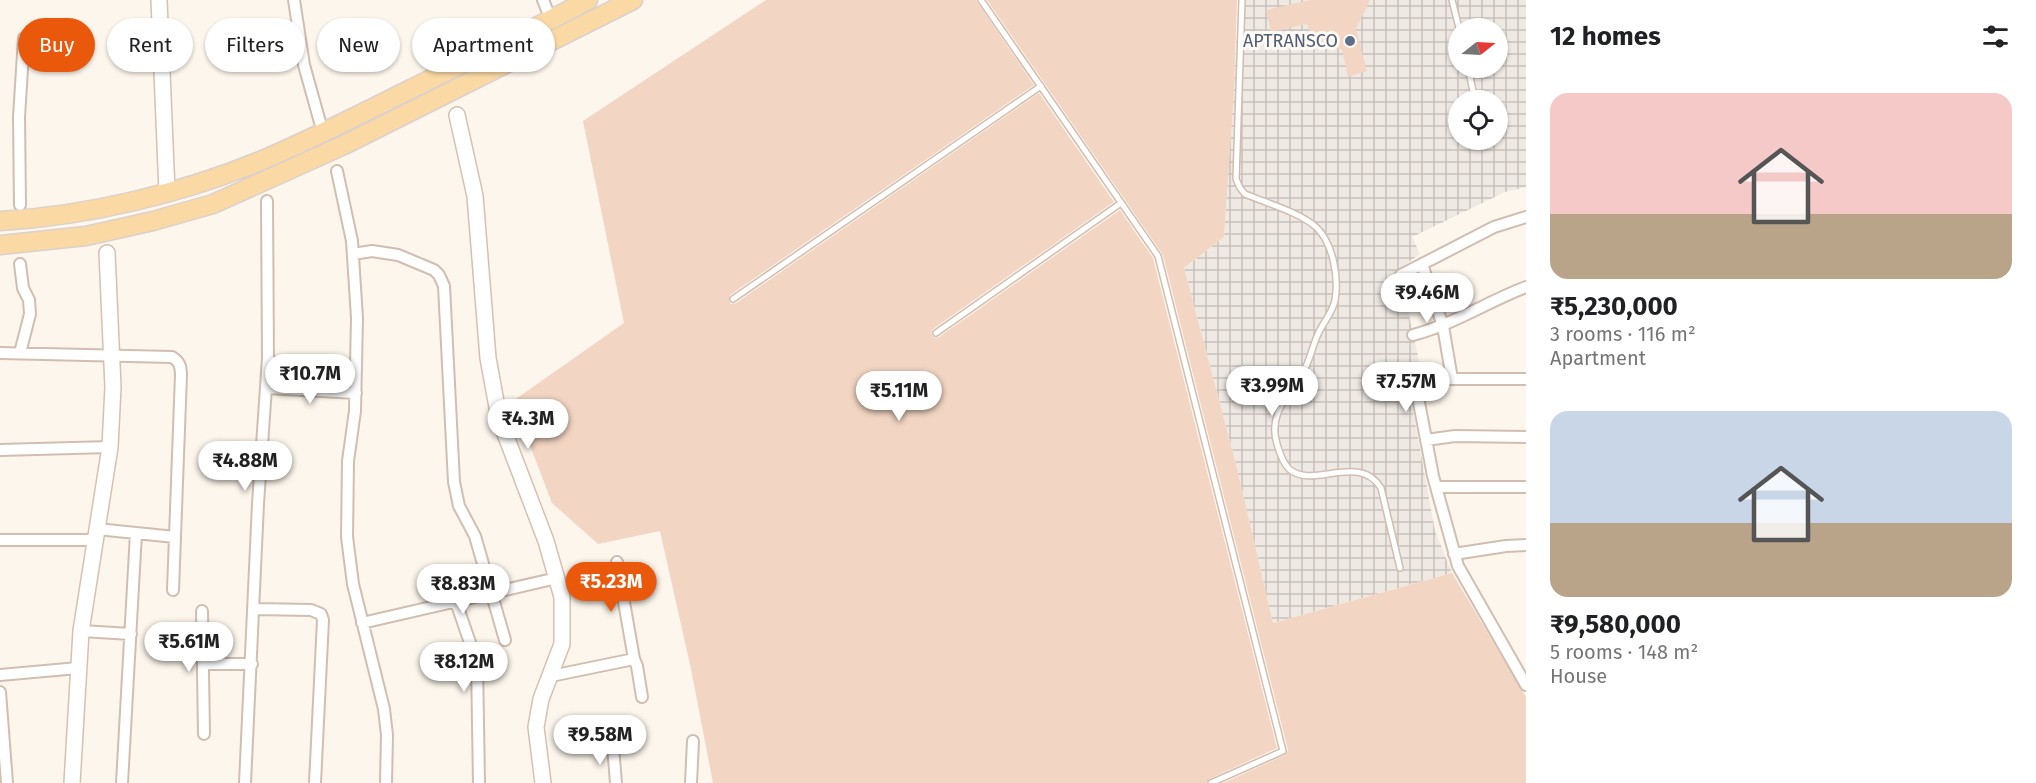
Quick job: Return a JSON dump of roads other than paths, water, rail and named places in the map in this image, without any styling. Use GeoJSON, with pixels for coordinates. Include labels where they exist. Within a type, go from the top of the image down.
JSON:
{"type":"FeatureCollection","features":[{"type":"Feature","properties":{"kind":"main road"},"geometry":{"type":"LineString","coordinates":[[0,245],[86,236],[213,204],[344,145],[633,0]]}},
{"type":"Feature","properties":{"kind":"main road"},"geometry":{"type":"LineString","coordinates":[[554,18],[582,2]]}},
{"type":"Feature","properties":{"kind":"main road"},"geometry":{"type":"LineString","coordinates":[[0,221],[99,208],[205,181],[264,159],[322,133],[446,72]]}},
{"type":"Feature","properties":{"kind":"street"},"geometry":{"type":"LineString","coordinates":[[159,0],[167,192]]}},
{"type":"Feature","properties":{"kind":"street"},"geometry":{"type":"LineString","coordinates":[[294,0],[304,65],[322,133]]}},
{"type":"Feature","properties":{"kind":"street"},"geometry":{"type":"LineString","coordinates":[[543,0],[550,18]]}},
{"type":"Feature","properties":{"kind":"street"},"geometry":{"type":"LineString","coordinates":[[20,205],[19,117],[22,72]]}},
{"type":"Feature","properties":{"kind":"street"},"geometry":{"type":"LineString","coordinates":[[457,115],[477,207],[488,358],[499,418],[546,541],[562,597],[562,644],[541,699],[536,727],[543,783]]}},
{"type":"Feature","properties":{"kind":"street"},"geometry":{"type":"LineString","coordinates":[[338,171],[349,218],[357,318],[356,393],[348,461],[347,537],[353,584],[384,709],[387,735],[386,783]]}},
{"type":"Feature","properties":{"kind":"street"},"geometry":{"type":"LineString","coordinates":[[245,783],[258,504],[268,358],[267,201]]}},
{"type":"Feature","properties":{"kind":"street"},"geometry":{"type":"LineString","coordinates":[[1401,275],[1494,226],[1526,217]]}},
{"type":"Feature","properties":{"kind":"street"},"geometry":{"type":"LineString","coordinates":[[353,254],[372,251],[398,255],[434,270],[444,286],[454,482],[459,506],[475,536],[505,640]]}},
{"type":"Feature","properties":{"kind":"street"},"geometry":{"type":"LineString","coordinates":[[72,783],[81,631],[110,447],[113,387],[107,254]]}},
{"type":"Feature","properties":{"kind":"street"},"geometry":{"type":"LineString","coordinates":[[20,264],[30,314],[20,353]]}},
{"type":"Feature","properties":{"kind":"street"},"geometry":{"type":"LineString","coordinates":[[1422,264],[1443,326],[1452,379]]}},
{"type":"Feature","properties":{"kind":"street"},"geometry":{"type":"LineString","coordinates":[[1413,334],[1443,326],[1526,287]]}},
{"type":"Feature","properties":{"kind":"street"},"geometry":{"type":"LineString","coordinates":[[0,353],[172,357],[178,361],[181,367],[173,590]]}},
{"type":"Feature","properties":{"kind":"street"},"geometry":{"type":"LineString","coordinates":[[1526,379],[1428,379],[1417,386],[1436,487],[1458,566],[1526,685]]}},
{"type":"Feature","properties":{"kind":"street"},"geometry":{"type":"LineString","coordinates":[[266,388],[356,393]]}},
{"type":"Feature","properties":{"kind":"street"},"geometry":{"type":"LineString","coordinates":[[1426,440],[1455,436],[1526,438]]}},
{"type":"Feature","properties":{"kind":"street"},"geometry":{"type":"LineString","coordinates":[[0,450],[110,447]]}},
{"type":"Feature","properties":{"kind":"street"},"geometry":{"type":"LineString","coordinates":[[1436,487],[1526,487]]}},
{"type":"Feature","properties":{"kind":"street"},"geometry":{"type":"LineString","coordinates":[[0,540],[136,533],[175,537]]}},
{"type":"Feature","properties":{"kind":"street"},"geometry":{"type":"LineString","coordinates":[[122,783],[136,533]]}},
{"type":"Feature","properties":{"kind":"street"},"geometry":{"type":"LineString","coordinates":[[1454,554],[1495,547],[1526,545]]}},
{"type":"Feature","properties":{"kind":"street"},"geometry":{"type":"LineString","coordinates":[[617,562],[642,697]]}},
{"type":"Feature","properties":{"kind":"street"},"geometry":{"type":"LineString","coordinates":[[362,623],[557,579]]}},
{"type":"Feature","properties":{"kind":"street"},"geometry":{"type":"LineString","coordinates":[[456,602],[477,663],[479,783]]}},
{"type":"Feature","properties":{"kind":"street"},"geometry":{"type":"LineString","coordinates":[[254,609],[311,610],[321,614],[323,620],[315,783]]}},
{"type":"Feature","properties":{"kind":"street"},"geometry":{"type":"LineString","coordinates":[[202,611],[204,734]]}},
{"type":"Feature","properties":{"kind":"street"},"geometry":{"type":"LineString","coordinates":[[81,631],[131,634]]}},
{"type":"Feature","properties":{"kind":"street"},"geometry":{"type":"LineString","coordinates":[[551,676],[634,659]]}},
{"type":"Feature","properties":{"kind":"street"},"geometry":{"type":"LineString","coordinates":[[203,664],[252,664]]}},
{"type":"Feature","properties":{"kind":"street"},"geometry":{"type":"LineString","coordinates":[[0,675],[78,668]]}},
{"type":"Feature","properties":{"kind":"street"},"geometry":{"type":"LineString","coordinates":[[0,692],[7,783]]}},
{"type":"Feature","properties":{"kind":"street"},"geometry":{"type":"LineString","coordinates":[[691,783],[693,741]]}},
{"type":"Feature","properties":{"kind":"street"},"geometry":{"type":"LineString","coordinates":[[613,746],[616,783]]}},
{"type":"Feature","properties":{"kind":"lane"},"geometry":{"type":"LineString","coordinates":[[981,0],[1158,256],[1283,751],[1211,783]]}},
{"type":"Feature","properties":{"kind":"lane"},"geometry":{"type":"LineString","coordinates":[[1242,0],[1236,179],[1245,194],[1297,216],[1316,227],[1328,245],[1335,270],[1335,300],[1330,314],[1319,331],[1304,371],[1277,411],[1274,430],[1277,443],[1289,469],[1297,472],[1307,475],[1364,473],[1376,480],[1381,488],[1400,568]]}},
{"type":"Feature","properties":{"kind":"lane"},"geometry":{"type":"LineString","coordinates":[[1452,0],[1456,18]]}},
{"type":"Feature","properties":{"kind":"lane"},"geometry":{"type":"LineString","coordinates":[[732,299],[1041,86]]}},
{"type":"Feature","properties":{"kind":"lane"},"geometry":{"type":"LineString","coordinates":[[936,333],[1121,203]]}},
{"type":"Feature","properties":{"kind":"place","name":"APTRANSCO"},"geometry":{"type":"Point","coordinates":[1350,41]}}]}
